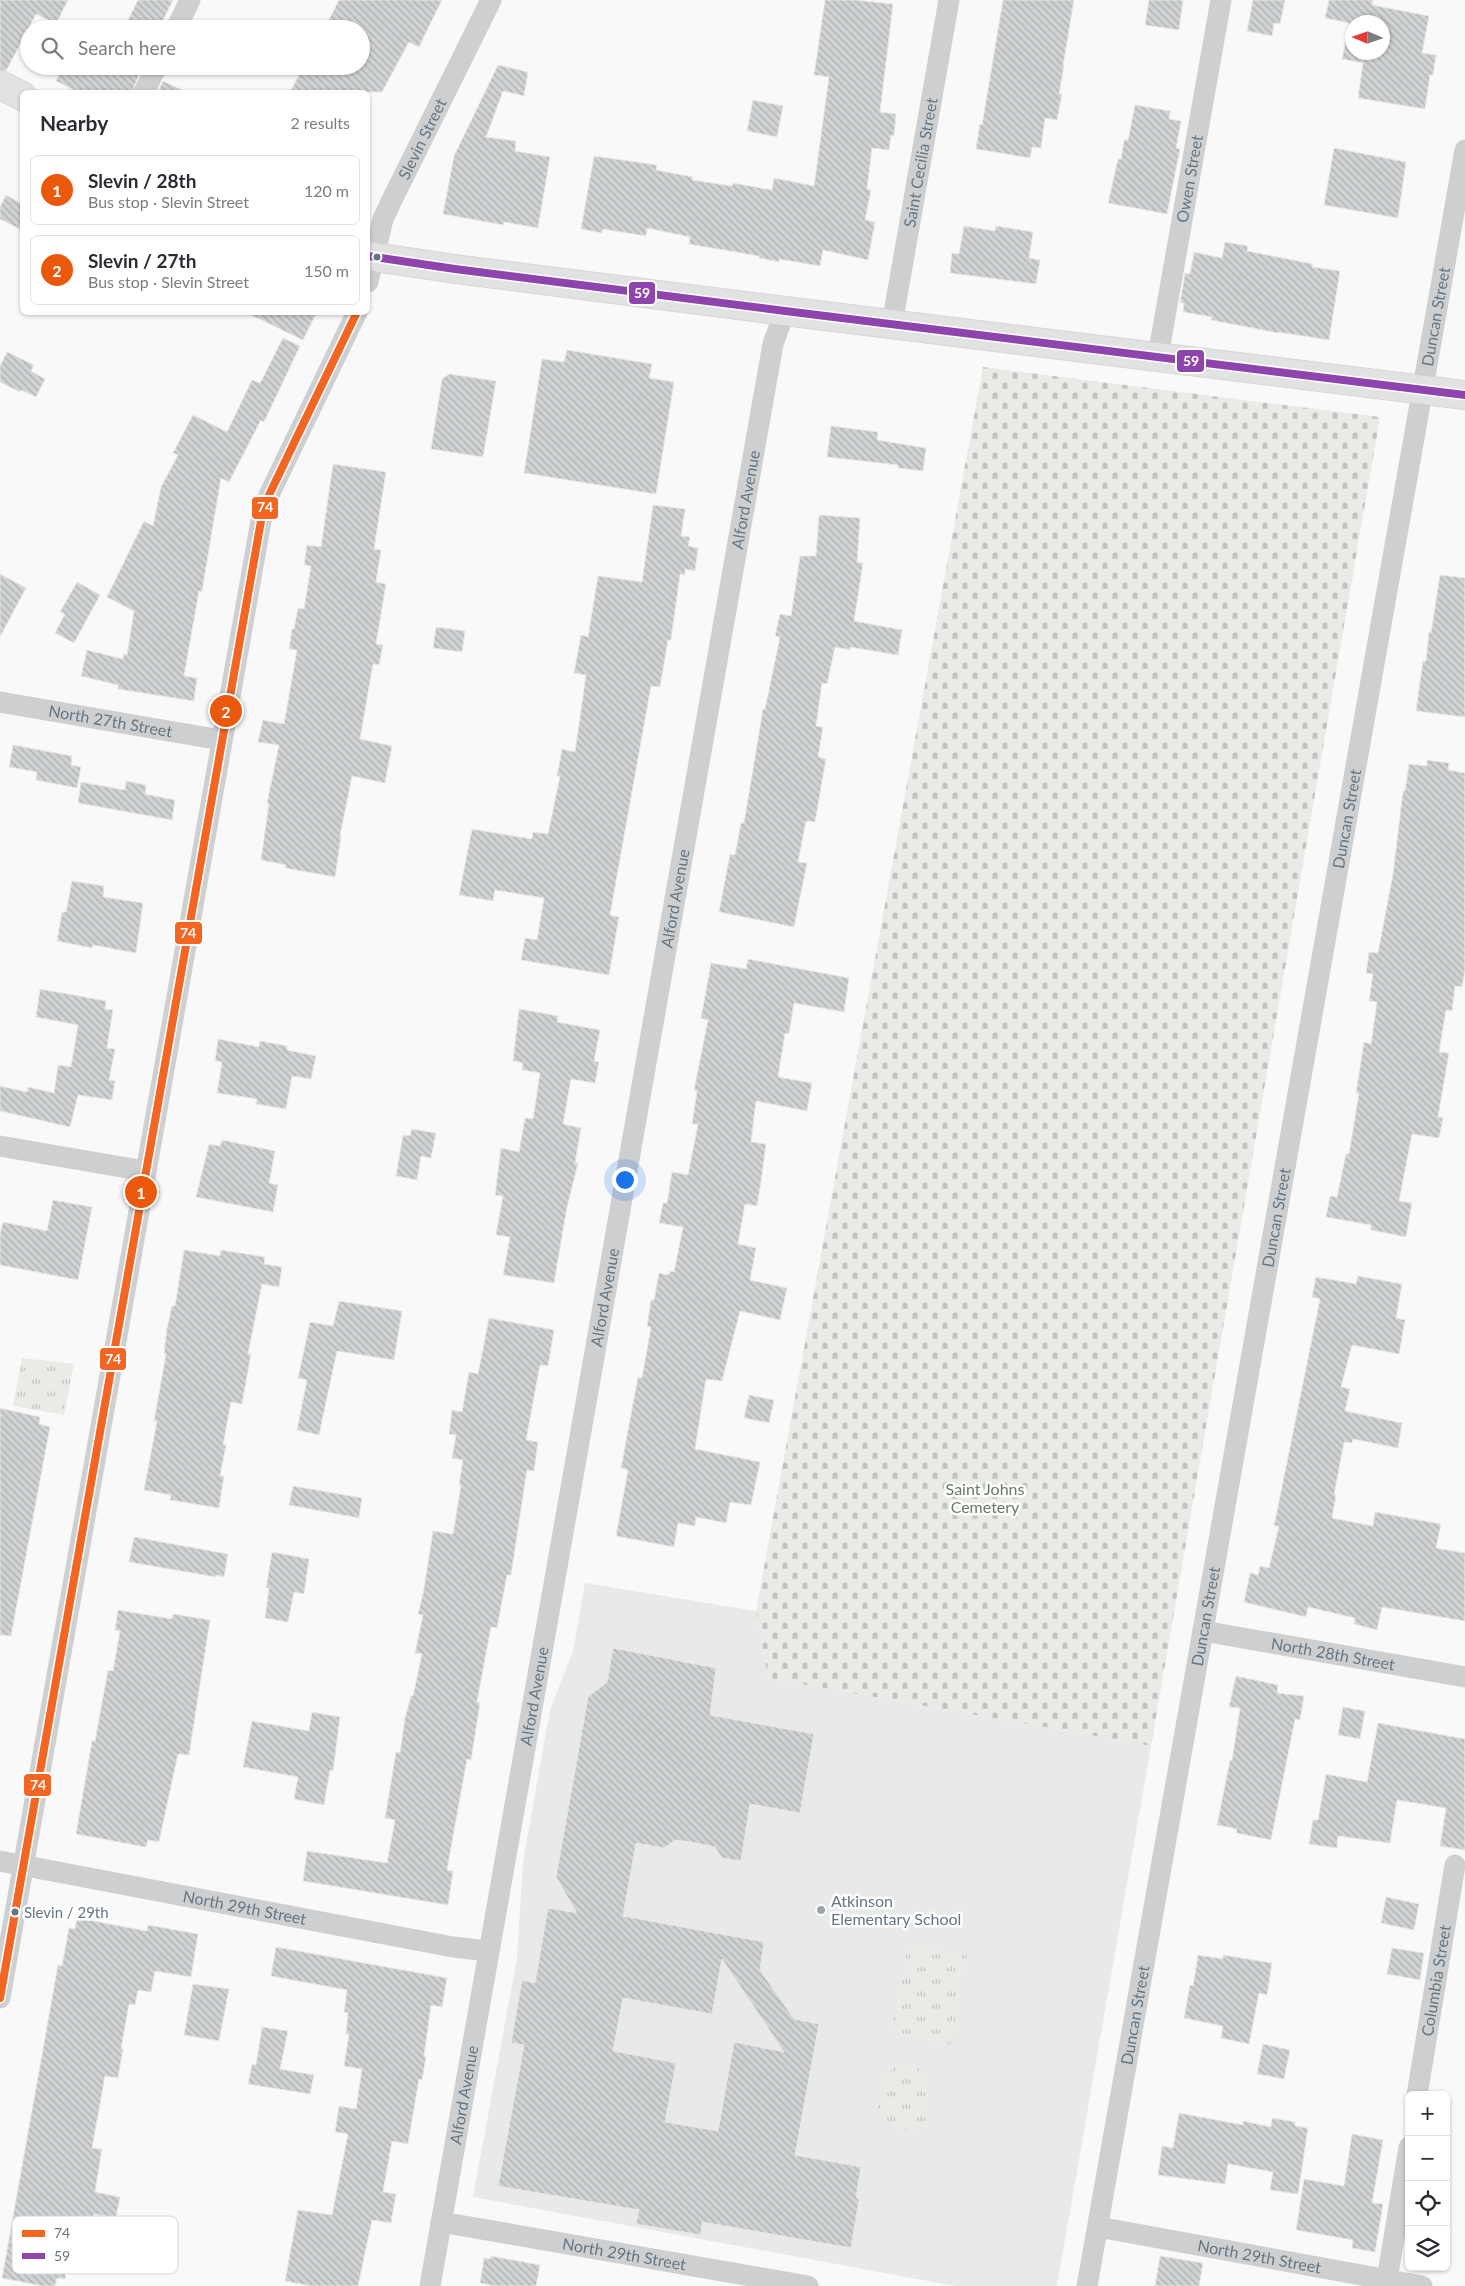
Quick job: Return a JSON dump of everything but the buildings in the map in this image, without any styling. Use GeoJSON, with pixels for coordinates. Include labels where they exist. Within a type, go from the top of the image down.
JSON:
{"type":"FeatureCollection","features":[{"type":"Feature","properties":{"kind":"street"},"geometry":{"type":"LineString","coordinates":[[180,20],[190,0]]}},
{"type":"Feature","properties":{"kind":"street","name":"Slevin Street"},"geometry":{"type":"LineString","coordinates":[[370,262],[383,219],[491,0]]}},
{"type":"Feature","properties":{"kind":"street","name":"Saint Cecilia Street"},"geometry":{"type":"LineString","coordinates":[[892,324],[950,0]]}},
{"type":"Feature","properties":{"kind":"street","name":"Owen Street"},"geometry":{"type":"LineString","coordinates":[[1158,356],[1221,0]]}},
{"type":"Feature","properties":{"kind":"street"},"geometry":{"type":"LineString","coordinates":[[145,90],[152,75]]}},
{"type":"Feature","properties":{"kind":"street"},"geometry":{"type":"LineString","coordinates":[[0,85],[20,95]]}},
{"type":"Feature","properties":{"kind":"street","name":"Duncan Street"},"geometry":{"type":"LineString","coordinates":[[1087,2286],[1424,389],[1459,216],[1465,150]]}},
{"type":"Feature","properties":{"kind":"street"},"geometry":{"type":"LineString","coordinates":[[370,265],[785,311],[1465,395]]}},
{"type":"Feature","properties":{"kind":"street","name":"Alford Avenue"},"geometry":{"type":"LineString","coordinates":[[430,2286],[773,344],[785,311]]}},
{"type":"Feature","properties":{"kind":"street"},"geometry":{"type":"LineString","coordinates":[[0,1998],[261,521],[269,495],[357,315]]}},
{"type":"Feature","properties":{"kind":"street","name":"North 27th Street"},"geometry":{"type":"LineString","coordinates":[[0,702],[221,740]]}},
{"type":"Feature","properties":{"kind":"street"},"geometry":{"type":"LineString","coordinates":[[0,1146],[145,1171]]}},
{"type":"Feature","properties":{"kind":"street","name":"North 28th Street"},"geometry":{"type":"LineString","coordinates":[[1203,1631],[1465,1677]]}},
{"type":"Feature","properties":{"kind":"street","name":"North 29th Street"},"geometry":{"type":"LineString","coordinates":[[0,1861],[453,1947],[488,1951]]}},
{"type":"Feature","properties":{"kind":"street","name":"Columbia Street"},"geometry":{"type":"LineString","coordinates":[[1418,2091],[1456,1865]]}},
{"type":"Feature","properties":{"kind":"street"},"geometry":{"type":"LineString","coordinates":[[1386,2283],[1405,2171]]}},
{"type":"Feature","properties":{"kind":"street","name":"North 29th Street"},"geometry":{"type":"LineString","coordinates":[[441,2222],[808,2286]]}},
{"type":"Feature","properties":{"kind":"street","name":"North 29th Street"},"geometry":{"type":"LineString","coordinates":[[1098,2227],[1386,2283],[1422,2286]]}},
{"type":"Feature","properties":{"kind":"shaded area","name":"Atkinson Elementary School"},"geometry":{"type":"Polygon","coordinates":[[[585,1583],[756,1611],[768,1678],[1151,1746],[1057,2286],[955,2286],[473,2197],[517,1958],[523,1862],[550,1710],[573,1651],[585,1583]]]}},
{"type":"Feature","properties":{"kind":"green space","name":"Saint Johns Cemetery"},"geometry":{"type":"Polygon","coordinates":[[[983,367],[1380,417],[1151,1746],[768,1678],[756,1611],[983,367]]]}},
{"type":"Feature","properties":{"kind":"green space"},"geometry":{"type":"Polygon","coordinates":[[[22,1358],[74,1364],[64,1415],[13,1406],[22,1358]]]}},
{"type":"Feature","properties":{"kind":"green space"},"geometry":{"type":"Polygon","coordinates":[[[908,1944],[967,1955],[951,2045],[891,2034],[908,1944]]]}},
{"type":"Feature","properties":{"kind":"green space"},"geometry":{"type":"Polygon","coordinates":[[[900,2062],[912,2063],[923,2076],[926,2084],[928,2092],[927,2127],[921,2130],[893,2130],[877,2113],[883,2078],[900,2062]]]}},
{"type":"Feature","properties":{"kind":"transit line","name":"59"},"geometry":{"type":"LineString","coordinates":[[370,256],[785,311],[1465,395]]}},
{"type":"Feature","properties":{"kind":"transit line","name":"74"},"geometry":{"type":"LineString","coordinates":[[0,1998],[261,521],[269,495],[356,315]]}},
{"type":"Feature","properties":{"kind":"place","name":"Slevin / 27th"},"geometry":{"type":"Point","coordinates":[226,711]}},
{"type":"Feature","properties":{"kind":"place","name":"Slevin / 28th"},"geometry":{"type":"Point","coordinates":[141,1192]}},
{"type":"Feature","properties":{"kind":"place","name":"Atkinson Elementary School"},"geometry":{"type":"Point","coordinates":[821,1910]}},
{"type":"Feature","properties":{"kind":"place","name":"Slevin / 29th"},"geometry":{"type":"Point","coordinates":[15,1912]}}]}
